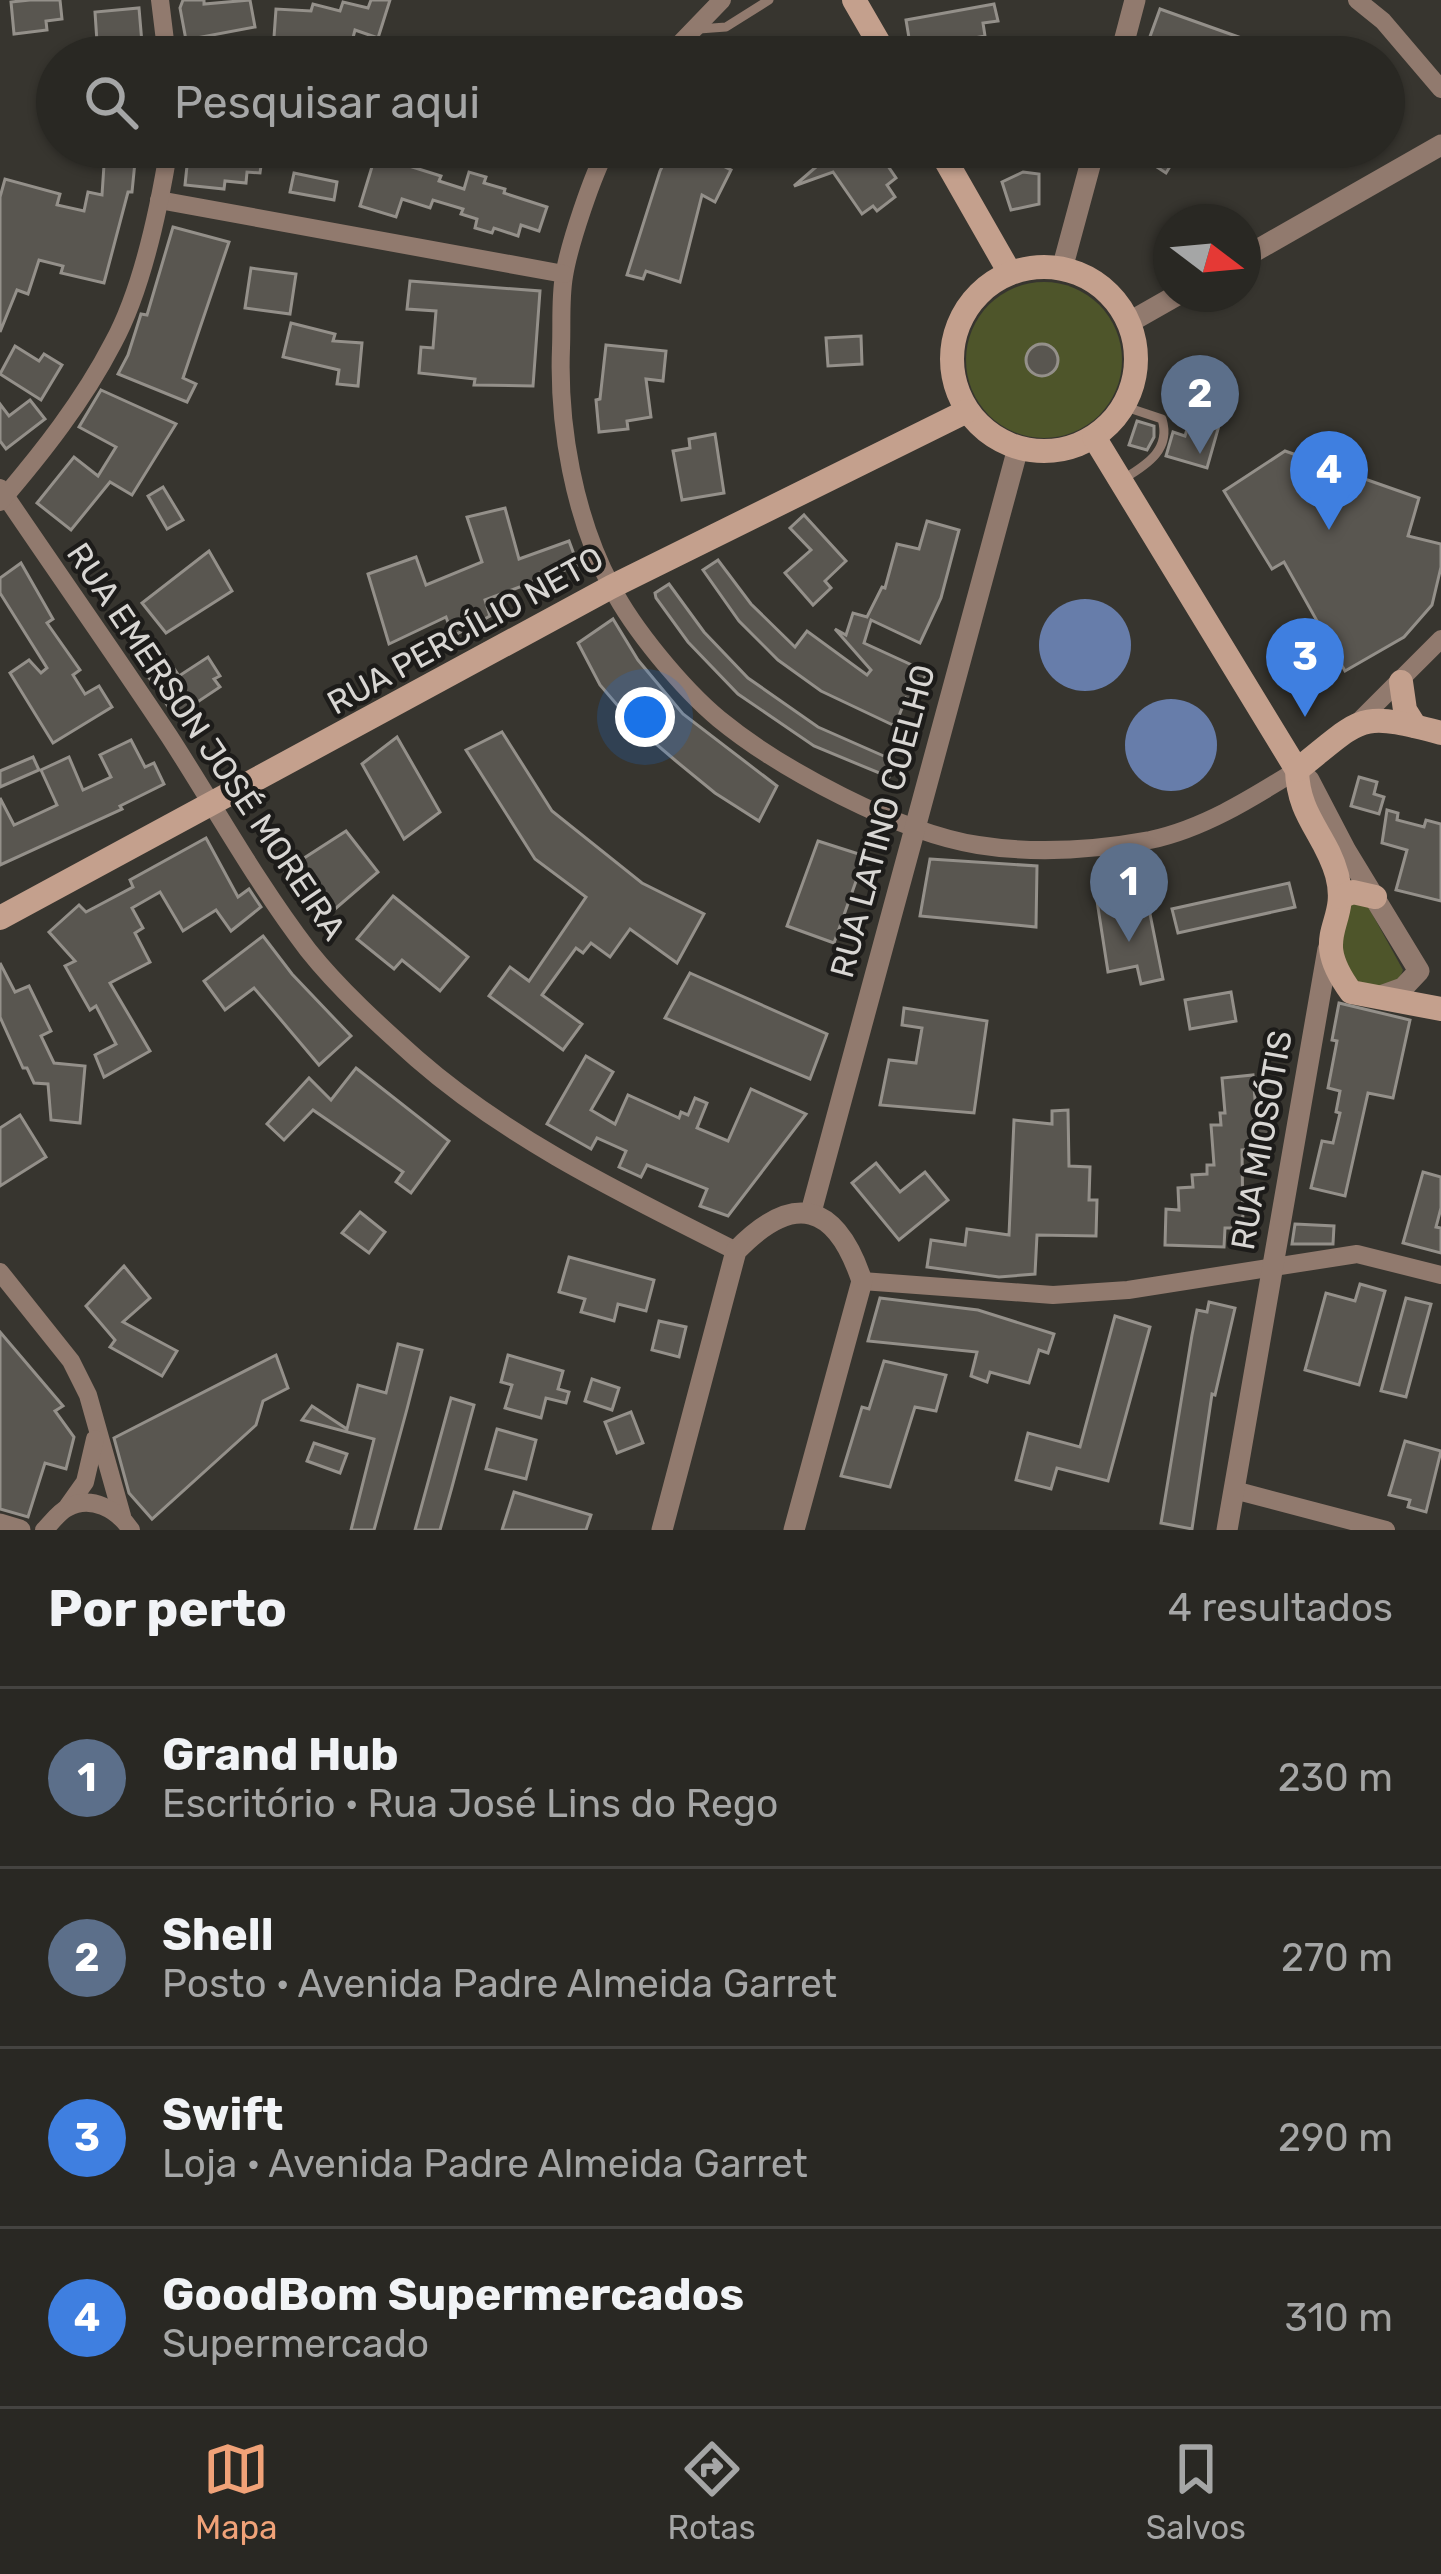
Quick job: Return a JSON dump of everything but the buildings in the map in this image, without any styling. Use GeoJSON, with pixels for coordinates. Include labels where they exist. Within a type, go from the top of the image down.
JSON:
{"type":"FeatureCollection","features":[{"type":"Feature","properties":{"kind":"main road"},"geometry":{"type":"LineString","coordinates":[[854,0],[875,36]]}},
{"type":"Feature","properties":{"kind":"main road"},"geometry":{"type":"LineString","coordinates":[[950,168],[1010,273]]}},
{"type":"Feature","properties":{"kind":"main road"},"geometry":{"type":"LineString","coordinates":[[1027,268],[1062,269],[1095,282],[1120,308],[1129,323],[1135,365],[1123,406],[1094,436],[1057,451],[1018,448],[989,434],[968,411],[952,367],[953,343],[973,301],[1010,273],[1027,268]]}},
{"type":"Feature","properties":{"kind":"main road","name":"RUA PERCÍLIO NETO"},"geometry":{"type":"LineString","coordinates":[[0,919],[611,587],[968,411]]}},
{"type":"Feature","properties":{"kind":"main road"},"geometry":{"type":"LineString","coordinates":[[1094,436],[1297,770],[1297,796],[1336,873],[1340,897],[1353,892],[1375,897]]}},
{"type":"Feature","properties":{"kind":"main road"},"geometry":{"type":"LineString","coordinates":[[1401,682],[1405,710],[1415,726]]}},
{"type":"Feature","properties":{"kind":"main road"},"geometry":{"type":"LineString","coordinates":[[1297,770],[1358,722],[1377,718],[1441,733]]}},
{"type":"Feature","properties":{"kind":"main road","name":"RUA MIOSÓTIS"},"geometry":{"type":"LineString","coordinates":[[1328,949],[1340,897]]}},
{"type":"Feature","properties":{"kind":"main road"},"geometry":{"type":"LineString","coordinates":[[1328,949],[1351,992],[1441,1009]]}},
{"type":"Feature","properties":{"kind":"street"},"geometry":{"type":"LineString","coordinates":[[160,0],[164,36]]}},
{"type":"Feature","properties":{"kind":"street"},"geometry":{"type":"LineString","coordinates":[[687,36],[722,0]]}},
{"type":"Feature","properties":{"kind":"street"},"geometry":{"type":"LineString","coordinates":[[1126,36],[1136,0]]}},
{"type":"Feature","properties":{"kind":"street"},"geometry":{"type":"LineString","coordinates":[[1358,0],[1396,36]]}},
{"type":"Feature","properties":{"kind":"street"},"geometry":{"type":"LineString","coordinates":[[1405,46],[1441,88]]}},
{"type":"Feature","properties":{"kind":"street"},"geometry":{"type":"LineString","coordinates":[[1405,166],[1441,145]]}},
{"type":"Feature","properties":{"kind":"street"},"geometry":{"type":"LineString","coordinates":[[2,495],[73,411],[116,339],[144,258],[165,168]]}},
{"type":"Feature","properties":{"kind":"street"},"geometry":{"type":"LineString","coordinates":[[601,168],[564,274],[560,386],[571,468],[590,536],[611,587],[655,650],[719,718],[822,787],[914,828],[975,845],[1029,850],[1153,839],[1210,820],[1297,770],[1309,780],[1419,971],[1403,988],[1378,997]]}},
{"type":"Feature","properties":{"kind":"street"},"geometry":{"type":"LineString","coordinates":[[1062,269],[1089,168]]}},
{"type":"Feature","properties":{"kind":"street"},"geometry":{"type":"LineString","coordinates":[[1261,248],[1401,168]]}},
{"type":"Feature","properties":{"kind":"street"},"geometry":{"type":"LineString","coordinates":[[159,200],[564,274]]}},
{"type":"Feature","properties":{"kind":"street"},"geometry":{"type":"LineString","coordinates":[[1129,323],[1153,309]]}},
{"type":"Feature","properties":{"kind":"street","name":"RUA LATINO COELHO"},"geometry":{"type":"LineString","coordinates":[[811,1212],[1018,448]]}},
{"type":"Feature","properties":{"kind":"street","name":"RUA EMERSON JOSÉ MOREIRA"},"geometry":{"type":"LineString","coordinates":[[2,495],[310,953],[419,1060],[484,1112],[575,1168],[736,1251]]}},
{"type":"Feature","properties":{"kind":"street"},"geometry":{"type":"LineString","coordinates":[[1358,722],[1441,639]]}},
{"type":"Feature","properties":{"kind":"street","name":"RUA MIOSÓTIS"},"geometry":{"type":"LineString","coordinates":[[1227,1530],[1328,949]]}},
{"type":"Feature","properties":{"kind":"street"},"geometry":{"type":"LineString","coordinates":[[1319,1005],[1328,994],[1351,992]]}},
{"type":"Feature","properties":{"kind":"street"},"geometry":{"type":"LineString","coordinates":[[662,1530],[664,1505],[736,1251],[756,1229],[787,1215],[811,1212],[837,1228],[862,1281],[794,1530]]}},
{"type":"Feature","properties":{"kind":"street"},"geometry":{"type":"LineString","coordinates":[[862,1281],[1053,1295],[1129,1291],[1357,1254],[1441,1275]]}},
{"type":"Feature","properties":{"kind":"street"},"geometry":{"type":"LineString","coordinates":[[0,1272],[71,1361],[88,1395],[126,1523]]}},
{"type":"Feature","properties":{"kind":"street"},"geometry":{"type":"LineString","coordinates":[[44,1530],[68,1506],[91,1466],[97,1428]]}},
{"type":"Feature","properties":{"kind":"street"},"geometry":{"type":"LineString","coordinates":[[1234,1490],[1386,1530]]}},
{"type":"Feature","properties":{"kind":"street"},"geometry":{"type":"LineString","coordinates":[[68,1506],[100,1504],[126,1523]]}},
{"type":"Feature","properties":{"kind":"street"},"geometry":{"type":"LineString","coordinates":[[0,1524],[20,1530]]}},
{"type":"Feature","properties":{"kind":"lane"},"geometry":{"type":"LineString","coordinates":[[694,29],[726,28],[769,0]]}},
{"type":"Feature","properties":{"kind":"lane"},"geometry":{"type":"LineString","coordinates":[[1120,480],[1152,460],[1166,430],[1157,416],[1123,406]]}},
{"type":"Feature","properties":{"kind":"green space"},"geometry":{"type":"Polygon","coordinates":[[[1044,282],[1074,288],[1099,305],[1116,330],[1122,360],[1116,390],[1099,415],[1074,432],[1044,438],[1014,432],[989,415],[972,390],[966,360],[972,330],[989,305],[1014,288],[1044,282]]]}},
{"type":"Feature","properties":{"kind":"green space"},"geometry":{"type":"Polygon","coordinates":[[[1351,898],[1364,899],[1403,970],[1398,982],[1372,986],[1347,977],[1339,935],[1351,898]]]}},
{"type":"Feature","properties":{"kind":"water"},"geometry":{"type":"Polygon","coordinates":[[[1085,599],[1117,613],[1131,645],[1117,677],[1085,691],[1053,677],[1039,645],[1053,613],[1085,599]]]}},
{"type":"Feature","properties":{"kind":"water"},"geometry":{"type":"Polygon","coordinates":[[[1171,699],[1203,713],[1217,745],[1203,777],[1171,791],[1139,777],[1125,745],[1139,713],[1171,699]]]}},
{"type":"Feature","properties":{"kind":"place","name":"Shell"},"geometry":{"type":"Point","coordinates":[1200,454]}},
{"type":"Feature","properties":{"kind":"place","name":"GoodBom Supermercados"},"geometry":{"type":"Point","coordinates":[1329,530]}},
{"type":"Feature","properties":{"kind":"place","name":"Swift"},"geometry":{"type":"Point","coordinates":[1305,717]}},
{"type":"Feature","properties":{"kind":"place","name":"Grand Hub"},"geometry":{"type":"Point","coordinates":[1129,942]}}]}
